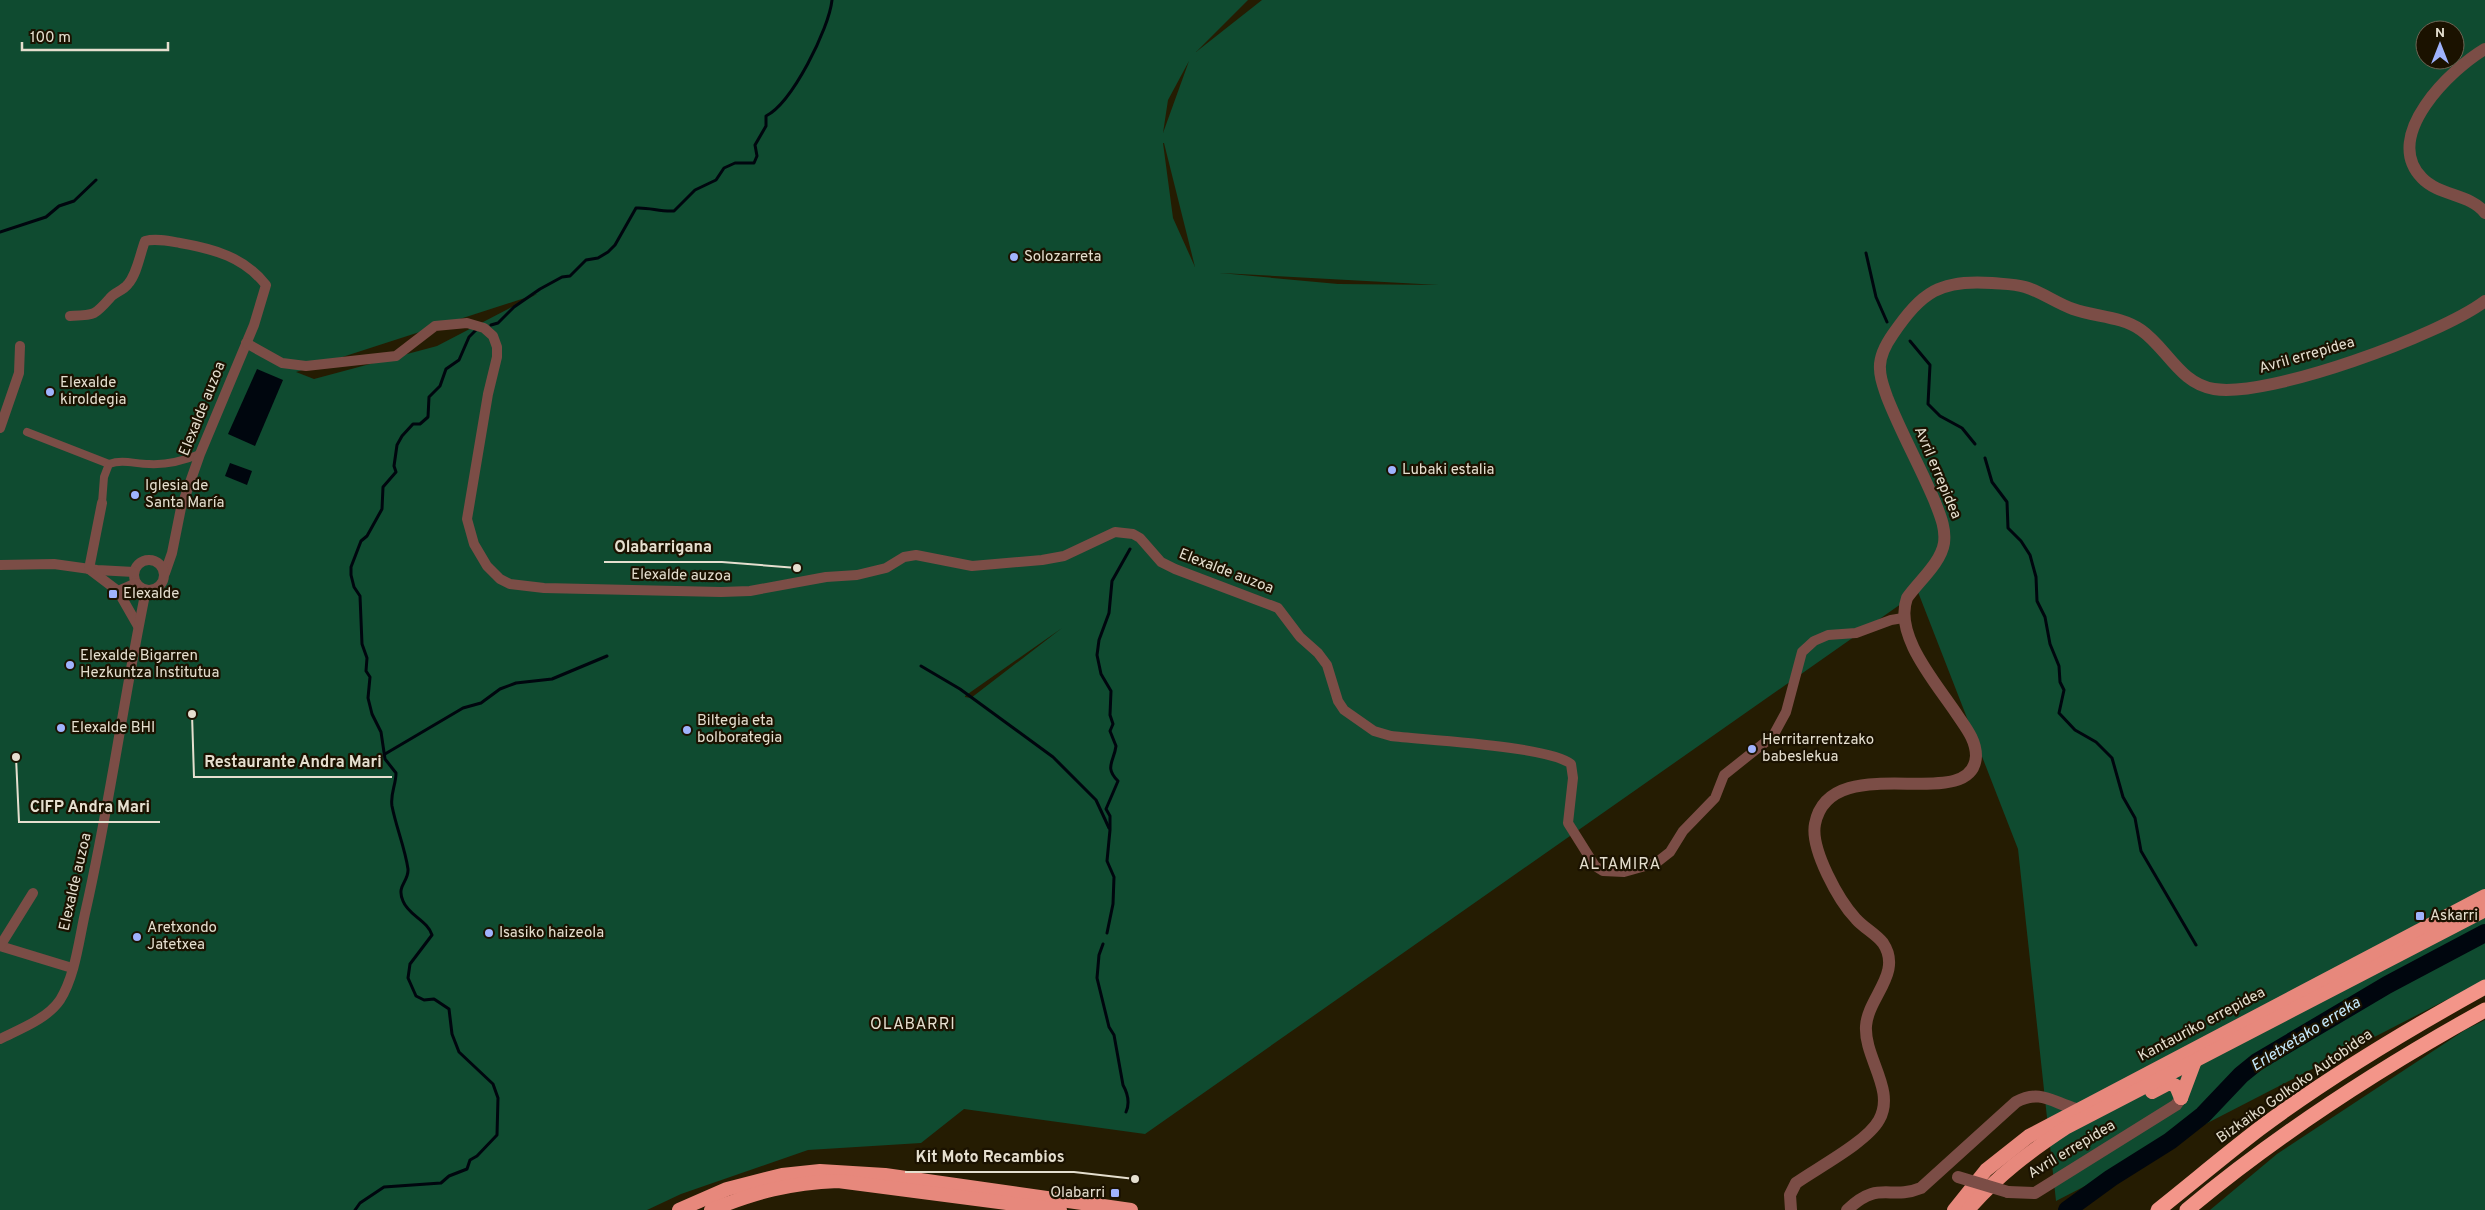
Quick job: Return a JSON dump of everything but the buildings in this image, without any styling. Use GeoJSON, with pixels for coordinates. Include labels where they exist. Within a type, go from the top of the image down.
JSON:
{"type":"FeatureCollection","features":[{"type":"Feature","properties":{"kind":"highway","name":"Kantauriko errepidea"},"geometry":{"type":"LineString","coordinates":[[1954,1210],[1986,1170],[2001,1156],[2029,1136],[2076,1109],[2485,896]]}},
{"type":"Feature","properties":{"kind":"highway","name":"Kantauriko errepidea"},"geometry":{"type":"LineString","coordinates":[[1968,1210],[1996,1178],[2035,1148],[2067,1127],[2196,1058],[2485,910]]}},
{"type":"Feature","properties":{"kind":"highway","name":"Bizkaiko Golkoko Autobidea"},"geometry":{"type":"LineString","coordinates":[[2158,1210],[2259,1129],[2348,1067],[2485,988]]}},
{"type":"Feature","properties":{"kind":"highway"},"geometry":{"type":"LineString","coordinates":[[2187,1210],[2265,1148],[2357,1086],[2485,1010]]}},
{"type":"Feature","properties":{"kind":"highway"},"geometry":{"type":"LineString","coordinates":[[2181,1098],[2196,1058]]}},
{"type":"Feature","properties":{"kind":"highway"},"geometry":{"type":"LineString","coordinates":[[2067,1127],[2087,1126],[2169,1083],[2176,1086],[2181,1098]]}},
{"type":"Feature","properties":{"kind":"highway"},"geometry":{"type":"LineString","coordinates":[[679,1210],[727,1189],[775,1176],[820,1171],[885,1175],[1131,1210]]}},
{"type":"Feature","properties":{"kind":"highway"},"geometry":{"type":"LineString","coordinates":[[711,1210],[770,1189],[801,1182],[838,1181],[1060,1210]]}},
{"type":"Feature","properties":{"kind":"street"},"geometry":{"type":"LineString","coordinates":[[2485,49],[2458,67],[2432,97],[2415,123],[2410,148],[2413,164],[2421,178],[2437,188],[2473,203],[2485,213]]}},
{"type":"Feature","properties":{"kind":"street","name":"Elexalde auzoa"},"geometry":{"type":"LineString","coordinates":[[70,316],[91,315],[100,311],[110,296],[120,292],[129,283],[146,241],[166,240],[228,254],[259,276],[266,285],[246,344],[200,454],[181,508],[172,553],[165,573]]}},
{"type":"Feature","properties":{"kind":"street","name":"Avril errepidea"},"geometry":{"type":"LineString","coordinates":[[1904,618],[1907,598],[1932,566],[1944,544],[1944,524],[1894,414],[1880,378],[1880,367],[1889,339],[1902,321],[1913,308],[1939,288],[1948,284],[1970,282],[2023,286],[2070,308],[2130,324],[2148,335],[2190,378],[2216,390],[2237,390],[2265,386],[2354,362],[2429,330],[2485,302]]}},
{"type":"Feature","properties":{"kind":"street","name":"Elexalde auzoa"},"geometry":{"type":"LineString","coordinates":[[246,344],[282,363],[306,366],[396,356],[435,326],[452,323],[467,323],[484,328],[494,336],[497,357],[488,394],[467,518],[474,544],[487,566],[500,579],[510,584],[544,588],[750,591],[826,578],[857,575],[886,568],[904,557],[916,555],[972,566],[1042,560],[1064,556],[1115,532],[1133,534],[1140,538],[1161,562],[1278,608],[1300,637],[1323,659],[1333,682],[1338,701],[1344,710],[1368,728],[1391,736],[1542,753],[1571,764],[1574,778],[1568,823],[1595,866],[1603,871],[1624,872],[1656,862],[1670,852],[1682,831],[1715,798],[1724,776],[1773,736],[1786,712],[1802,652],[1814,641],[1828,635],[1856,633],[1891,620],[1904,618]]}},
{"type":"Feature","properties":{"kind":"street"},"geometry":{"type":"LineString","coordinates":[[0,428],[19,373],[20,346]]}},
{"type":"Feature","properties":{"kind":"street"},"geometry":{"type":"LineString","coordinates":[[27,432],[109,464],[117,461],[159,464],[180,462],[200,454]]}},
{"type":"Feature","properties":{"kind":"street"},"geometry":{"type":"LineString","coordinates":[[89,569],[102,503],[104,477],[109,464]]}},
{"type":"Feature","properties":{"kind":"street"},"geometry":{"type":"LineString","coordinates":[[148,559],[161,564],[165,573],[160,586],[146,590],[136,583],[134,572],[139,563],[148,559]]}},
{"type":"Feature","properties":{"kind":"street"},"geometry":{"type":"LineString","coordinates":[[0,565],[60,564],[89,569],[134,572]]}},
{"type":"Feature","properties":{"kind":"street"},"geometry":{"type":"LineString","coordinates":[[89,569],[118,591],[138,626]]}},
{"type":"Feature","properties":{"kind":"street"},"geometry":{"type":"LineString","coordinates":[[118,591],[136,583]]}},
{"type":"Feature","properties":{"kind":"street","name":"Elexalde auzoa"},"geometry":{"type":"LineString","coordinates":[[0,1039],[39,1019],[54,1006],[65,988],[72,968],[100,847],[138,626],[146,590]]}},
{"type":"Feature","properties":{"kind":"street"},"geometry":{"type":"LineString","coordinates":[[1791,1210],[1790,1195],[1796,1183],[1870,1133],[1880,1118],[1884,1104],[1883,1093],[1868,1044],[1866,1026],[1870,1011],[1888,972],[1888,957],[1882,942],[1856,919],[1831,879],[1814,833],[1816,818],[1827,802],[1849,788],[1876,783],[1949,783],[1969,774],[1975,759],[1972,737],[1914,648],[1904,627],[1904,618]]}},
{"type":"Feature","properties":{"kind":"street"},"geometry":{"type":"LineString","coordinates":[[33,893],[0,946],[72,968]]}},
{"type":"Feature","properties":{"kind":"street"},"geometry":{"type":"LineString","coordinates":[[1847,1210],[1870,1193],[1915,1190],[1942,1171],[2016,1102],[2033,1095],[2076,1109]]}},
{"type":"Feature","properties":{"kind":"street"},"geometry":{"type":"LineString","coordinates":[[2047,1098],[2053,1111],[2051,1124]]}},
{"type":"Feature","properties":{"kind":"street","name":"Avril errepidea"},"geometry":{"type":"LineString","coordinates":[[1942,1171],[2008,1192],[2035,1193],[2176,1105],[2181,1098]]}},
{"type":"Feature","properties":{"kind":"green space"},"geometry":{"type":"Polygon","coordinates":[[[0,0],[1248,0],[1196,52],[1262,0],[2485,0],[2485,980],[2056,1201],[2018,849],[1918,592],[1145,1134],[964,1109],[921,1143],[808,1150],[681,1194],[647,1210],[0,1210],[0,0]],[[1189,61],[1168,100],[1163,133],[1189,61]],[[1163,143],[1173,218],[1195,267],[1163,143]],[[1220,273],[1338,284],[1439,285],[1220,273]],[[537,294],[296,372],[314,379],[437,346],[537,294]],[[1062,628],[965,696],[971,698],[1062,628]]]}},
{"type":"Feature","properties":{"kind":"green space"},"geometry":{"type":"Polygon","coordinates":[[[2485,1020],[2485,1210],[2210,1210],[2277,1154],[2465,1030],[2485,1020]]]}},
{"type":"Feature","properties":{"kind":"shaded area"},"geometry":{"type":"Polygon","coordinates":[[[257,369],[283,380],[255,446],[228,434],[257,369]]]}},
{"type":"Feature","properties":{"kind":"shaded area"},"geometry":{"type":"Polygon","coordinates":[[[230,463],[252,471],[247,485],[225,476],[230,463]]]}},
{"type":"Feature","properties":{"kind":"waterway"},"geometry":{"type":"LineString","coordinates":[[491,325],[498,323],[514,307],[540,289],[562,277],[570,276],[586,260],[598,258],[608,252],[615,245],[636,208],[674,211],[695,190],[716,180],[724,168],[735,163],[754,163],[757,156],[755,145],[766,126],[766,116],[787,96],[808,64],[824,29],[832,0]]}},
{"type":"Feature","properties":{"kind":"waterway"},"geometry":{"type":"LineString","coordinates":[[0,232],[46,217],[59,206],[74,201],[96,180]]}},
{"type":"Feature","properties":{"kind":"waterway"},"geometry":{"type":"LineString","coordinates":[[1866,253],[1876,297],[1887,322]]}},
{"type":"Feature","properties":{"kind":"waterway"},"geometry":{"type":"LineString","coordinates":[[355,1210],[360,1203],[384,1187],[441,1183],[449,1176],[467,1169],[470,1160],[477,1156],[497,1135],[498,1098],[493,1084],[459,1052],[452,1034],[449,1009],[434,999],[424,1000],[416,996],[408,978],[410,964],[432,935],[430,930],[409,910],[401,896],[408,869],[392,806],[396,773],[385,759],[381,732],[372,714],[368,698],[370,677],[366,671],[367,658],[362,644],[360,596],[354,587],[351,575],[351,567],[361,541],[367,536],[382,509],[383,487],[396,472],[394,466],[397,445],[413,424],[420,424],[428,417],[429,397],[440,386],[446,369],[459,360],[469,337],[477,329]]}},
{"type":"Feature","properties":{"kind":"waterway"},"geometry":{"type":"LineString","coordinates":[[1910,341],[1930,365],[1928,404],[1940,416],[1962,428],[1975,444]]}},
{"type":"Feature","properties":{"kind":"waterway"},"geometry":{"type":"LineString","coordinates":[[1985,458],[1992,482],[2007,502],[2008,528],[2021,541],[2030,555],[2036,577],[2037,601],[2045,617],[2050,644],[2059,666],[2060,682],[2064,690],[2059,713],[2075,730],[2096,742],[2112,758],[2123,797],[2135,818],[2141,851],[2196,945]]}},
{"type":"Feature","properties":{"kind":"waterway"},"geometry":{"type":"LineString","coordinates":[[1107,933],[1113,904],[1114,877],[1107,861],[1110,816],[1106,809],[1118,781],[1111,768],[1116,746],[1110,731],[1113,724],[1110,715],[1111,691],[1101,674],[1097,655],[1099,640],[1109,613],[1112,581],[1130,549]]}},
{"type":"Feature","properties":{"kind":"waterway"},"geometry":{"type":"LineString","coordinates":[[385,754],[463,708],[481,703],[500,689],[516,683],[552,679],[607,656]]}},
{"type":"Feature","properties":{"kind":"waterway"},"geometry":{"type":"LineString","coordinates":[[921,666],[960,689],[1053,757],[1096,800],[1109,828]]}},
{"type":"Feature","properties":{"kind":"waterway","name":"Erletxetako erreka"},"geometry":{"type":"LineString","coordinates":[[2067,1210],[2111,1178],[2170,1141],[2203,1115],[2241,1075],[2257,1062],[2387,985],[2485,933]]}},
{"type":"Feature","properties":{"kind":"waterway"},"geometry":{"type":"LineString","coordinates":[[1103,944],[1099,955],[1097,978],[1109,1027],[1114,1035],[1123,1085],[1127,1095],[1128,1105],[1126,1112]]}},
{"type":"Feature","properties":{"kind":"place","name":"Solozarreta"},"geometry":{"type":"Point","coordinates":[1014,257]}},
{"type":"Feature","properties":{"kind":"place","name":"Elexalde kiroldegia"},"geometry":{"type":"Point","coordinates":[50,392]}},
{"type":"Feature","properties":{"kind":"place","name":"Lubaki estalia"},"geometry":{"type":"Point","coordinates":[1392,470]}},
{"type":"Feature","properties":{"kind":"place","name":"Iglesia de Santa María"},"geometry":{"type":"Point","coordinates":[135,495]}},
{"type":"Feature","properties":{"kind":"place","name":"Olabarrigana"},"geometry":{"type":"Point","coordinates":[797,568]}},
{"type":"Feature","properties":{"kind":"place","name":"Elexalde"},"geometry":{"type":"Point","coordinates":[113,594]}},
{"type":"Feature","properties":{"kind":"place","name":"Elexalde Bigarren Hezkuntza Institutua"},"geometry":{"type":"Point","coordinates":[70,665]}},
{"type":"Feature","properties":{"kind":"place","name":"Restaurante Andra Mari"},"geometry":{"type":"Point","coordinates":[192,714]}},
{"type":"Feature","properties":{"kind":"place","name":"Elexalde BHI"},"geometry":{"type":"Point","coordinates":[61,728]}},
{"type":"Feature","properties":{"kind":"place","name":"Biltegia eta bolborategia"},"geometry":{"type":"Point","coordinates":[687,730]}},
{"type":"Feature","properties":{"kind":"place","name":"Herritarrentzako babeslekua"},"geometry":{"type":"Point","coordinates":[1752,749]}},
{"type":"Feature","properties":{"kind":"place","name":"CIFP Andra Mari"},"geometry":{"type":"Point","coordinates":[16,757]}},
{"type":"Feature","properties":{"kind":"place","name":"Askarri"},"geometry":{"type":"Point","coordinates":[2420,916]}},
{"type":"Feature","properties":{"kind":"place","name":"Isasiko haizeola"},"geometry":{"type":"Point","coordinates":[489,933]}},
{"type":"Feature","properties":{"kind":"place","name":"Aretxondo Jatetxea"},"geometry":{"type":"Point","coordinates":[137,937]}},
{"type":"Feature","properties":{"kind":"place","name":"Kit Moto Recambios"},"geometry":{"type":"Point","coordinates":[1135,1179]}},
{"type":"Feature","properties":{"kind":"place","name":"Olabarri"},"geometry":{"type":"Point","coordinates":[1115,1193]}},
{"type":"Feature","properties":{"kind":"district","name":"ALTAMIRA"},"geometry":{"type":"Point","coordinates":[1620,865]}},
{"type":"Feature","properties":{"kind":"district","name":"OLABARRI"},"geometry":{"type":"Point","coordinates":[913,1025]}}]}
